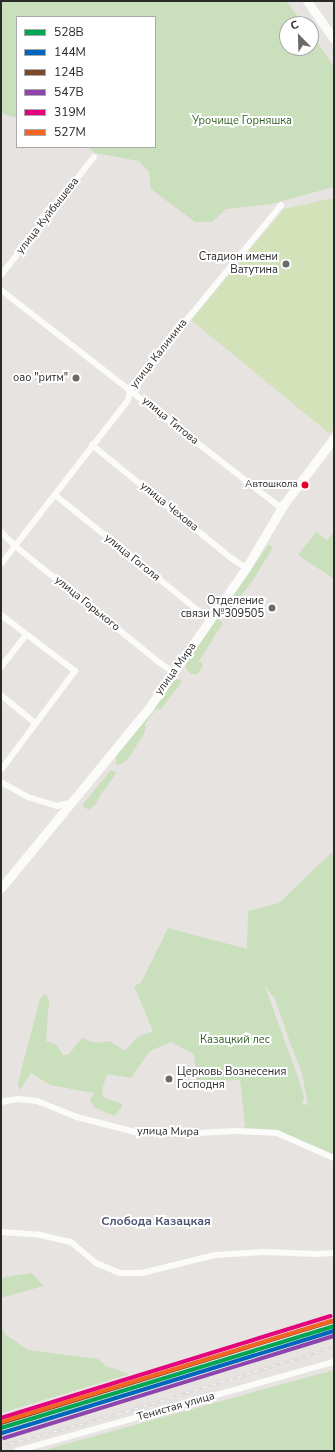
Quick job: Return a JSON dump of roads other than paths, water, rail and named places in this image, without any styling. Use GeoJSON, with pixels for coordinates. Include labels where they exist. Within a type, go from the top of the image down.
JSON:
{"type":"FeatureCollection","features":[{"type":"Feature","properties":{"kind":"main road"},"geometry":{"type":"LineString","coordinates":[[307,1],[334,39]]}},
{"type":"Feature","properties":{"kind":"main road","name":"улица Мира"},"geometry":{"type":"LineString","coordinates":[[1,888],[148,709],[175,673],[246,568],[282,509],[334,438]]}},
{"type":"Feature","properties":{"kind":"street","name":"улица Куйбышева"},"geometry":{"type":"LineString","coordinates":[[1,275],[94,158]]}},
{"type":"Feature","properties":{"kind":"street","name":"улица Калинина"},"geometry":{"type":"LineString","coordinates":[[1,564],[128,400],[130,389],[281,205]]}},
{"type":"Feature","properties":{"kind":"street","name":"улица Титова"},"geometry":{"type":"LineString","coordinates":[[1,290],[130,389],[282,509]]}},
{"type":"Feature","properties":{"kind":"street","name":"улица Чехова"},"geometry":{"type":"LineString","coordinates":[[92,445],[231,558],[246,568]]}},
{"type":"Feature","properties":{"kind":"street","name":"улица Гоголя"},"geometry":{"type":"LineString","coordinates":[[54,495],[211,621]]}},
{"type":"Feature","properties":{"kind":"street","name":"улица Горького"},"geometry":{"type":"LineString","coordinates":[[1,532],[15,546],[160,663],[175,673]]}},
{"type":"Feature","properties":{"kind":"street"},"geometry":{"type":"LineString","coordinates":[[1,615],[75,671],[1,770]]}},
{"type":"Feature","properties":{"kind":"street"},"geometry":{"type":"LineString","coordinates":[[1,667],[26,635]]}},
{"type":"Feature","properties":{"kind":"street"},"geometry":{"type":"LineString","coordinates":[[1,695],[36,724]]}},
{"type":"Feature","properties":{"kind":"street"},"geometry":{"type":"LineString","coordinates":[[1,782],[28,797],[58,806],[72,802]]}},
{"type":"Feature","properties":{"kind":"street","name":"улица Мира"},"geometry":{"type":"LineString","coordinates":[[1,1102],[18,1099],[37,1101],[77,1117],[139,1133],[198,1133],[237,1131],[277,1133],[334,1158]]}},
{"type":"Feature","properties":{"kind":"street"},"geometry":{"type":"LineString","coordinates":[[1,1232],[40,1235],[71,1242],[96,1263],[119,1273],[142,1273],[216,1255],[264,1252],[317,1254],[334,1253]]}},
{"type":"Feature","properties":{"kind":"street","name":"Тенистая улица"},"geometry":{"type":"LineString","coordinates":[[17,1451],[334,1362]]}},
{"type":"Feature","properties":{"kind":"railway"},"geometry":{"type":"LineString","coordinates":[[1,1446],[117,1414],[334,1347]]}},
{"type":"Feature","properties":{"kind":"place","name":"Стадион имени Ватутина"},"geometry":{"type":"Point","coordinates":[286,264]}},
{"type":"Feature","properties":{"kind":"place","name":"оао \"ритм\""},"geometry":{"type":"Point","coordinates":[76,378]}},
{"type":"Feature","properties":{"kind":"place","name":"Автошкола"},"geometry":{"type":"Point","coordinates":[305,485]}},
{"type":"Feature","properties":{"kind":"place","name":"Отделение связи №309505"},"geometry":{"type":"Point","coordinates":[272,608]}},
{"type":"Feature","properties":{"kind":"place","name":"Церковь Вознесения Господня"},"geometry":{"type":"Point","coordinates":[169,1079]}},
{"type":"Feature","properties":{"kind":"district","name":"Слобода Казацкая"},"geometry":{"type":"Point","coordinates":[156,1222]}},
{"type":"Feature","properties":{"kind":"park label","name":"Урочище Горняшка"},"geometry":{"type":"Point","coordinates":[242,121]}},
{"type":"Feature","properties":{"kind":"park label","name":"Казацкий лес"},"geometry":{"type":"Point","coordinates":[235,1040]}}]}
